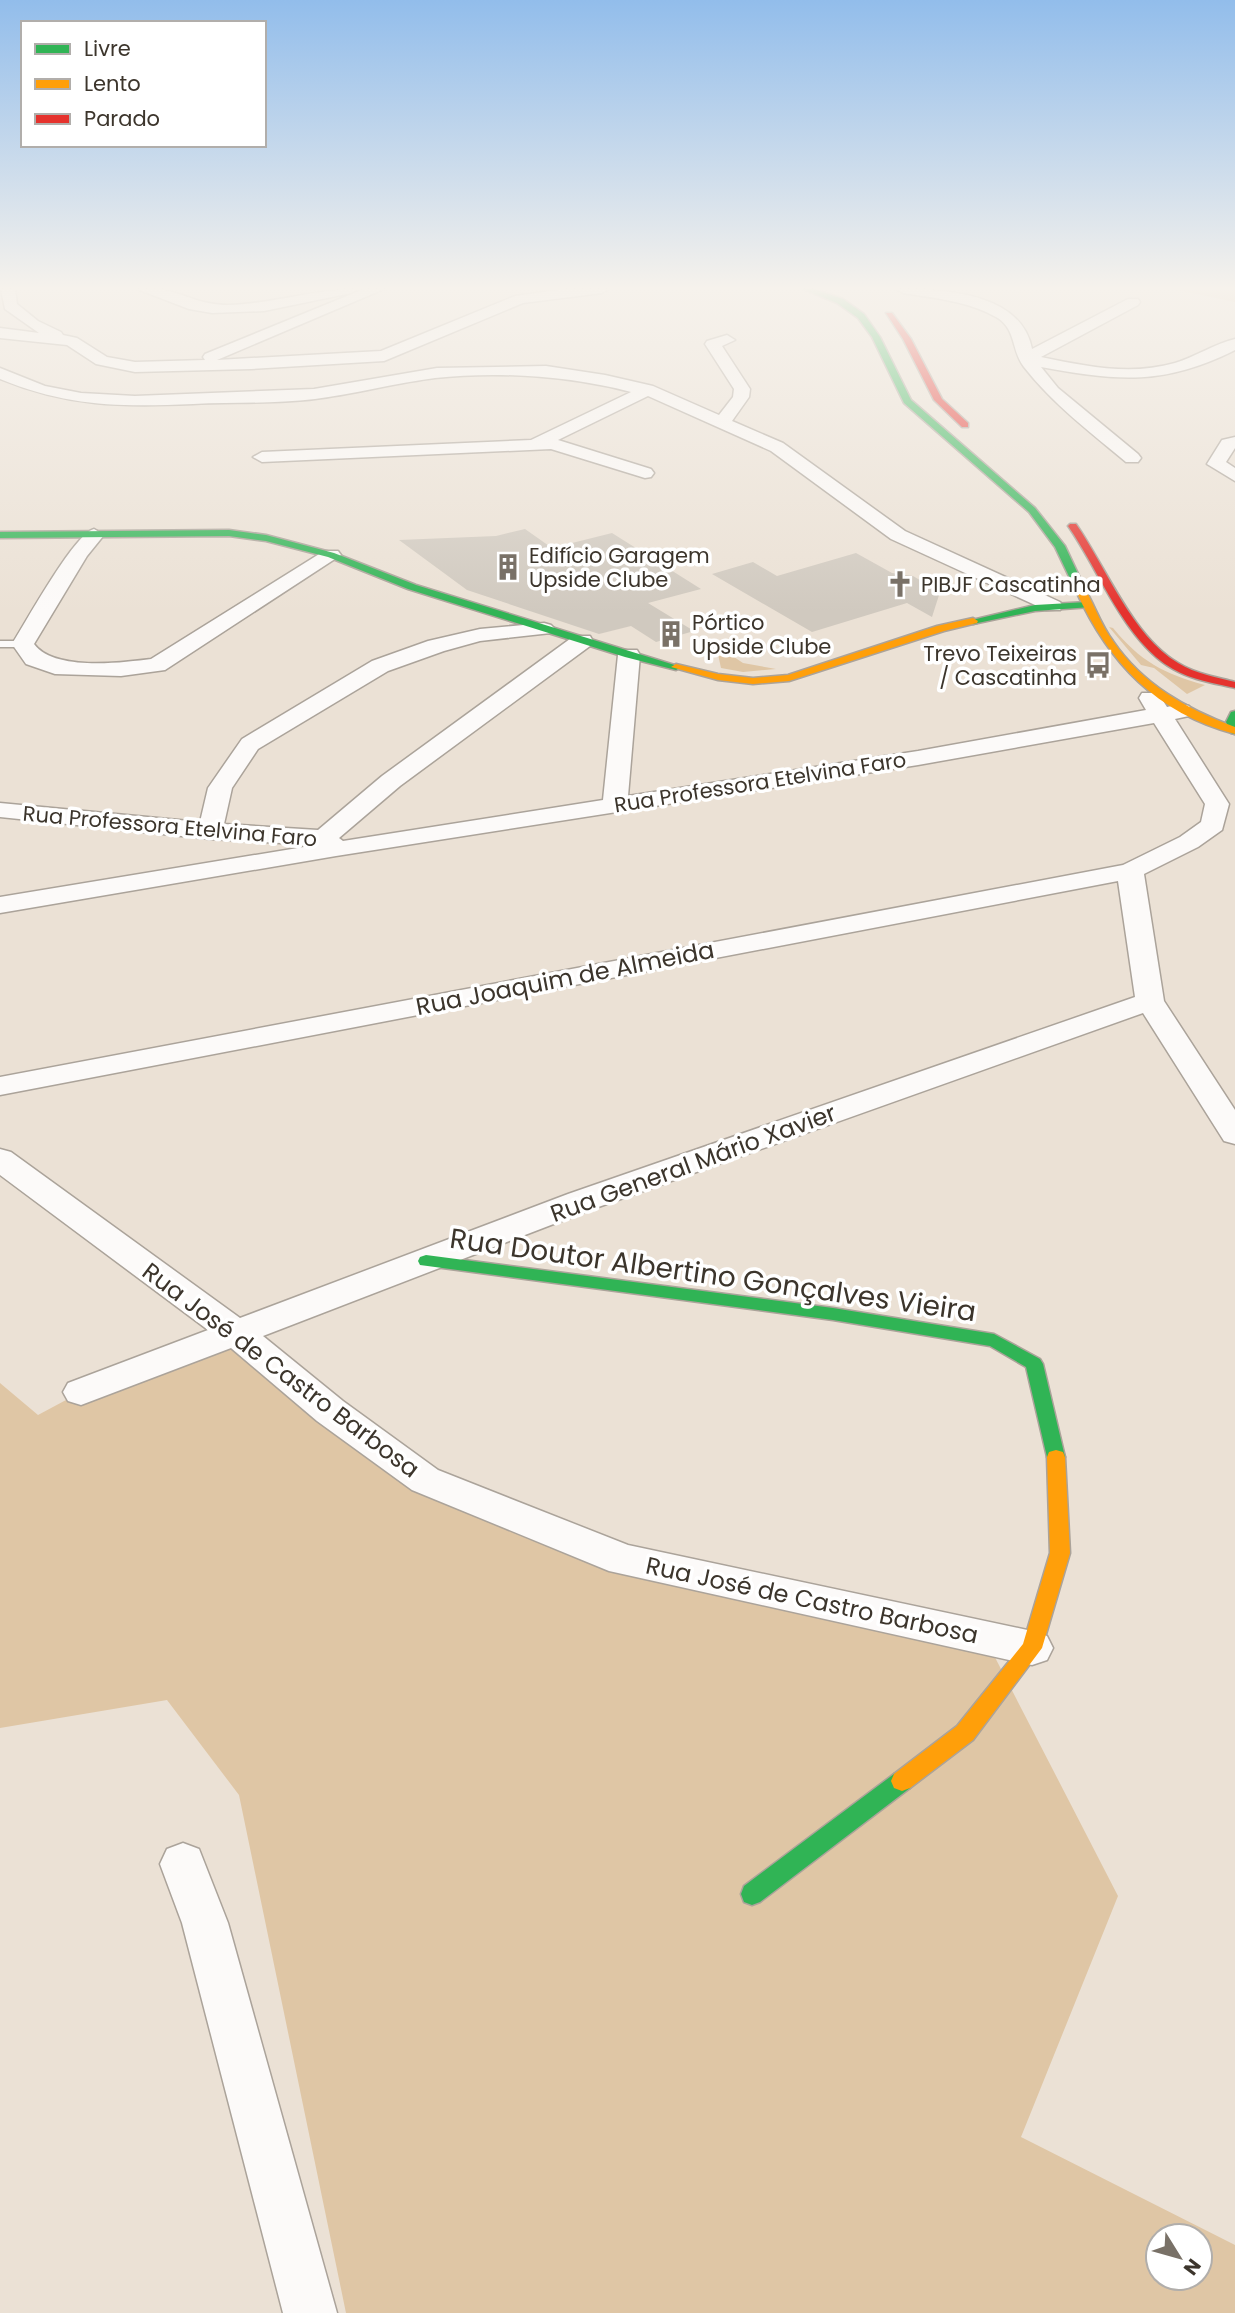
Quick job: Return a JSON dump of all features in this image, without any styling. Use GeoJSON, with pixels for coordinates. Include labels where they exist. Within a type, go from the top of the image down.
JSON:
{"type":"FeatureCollection","features":[{"type":"Feature","properties":{"kind":"main road"},"geometry":{"type":"LineString","coordinates":[[904,397],[910,405],[981,464],[1055,538],[1076,574],[1087,605],[1102,633],[1125,667],[1143,685]]}},
{"type":"Feature","properties":{"kind":"main road"},"geometry":{"type":"LineString","coordinates":[[936,397],[975,434]]}},
{"type":"Feature","properties":{"kind":"main road"},"geometry":{"type":"LineString","coordinates":[[1066,517],[1082,537],[1145,639],[1170,663],[1235,688]]}},
{"type":"Feature","properties":{"kind":"main road"},"geometry":{"type":"LineString","coordinates":[[0,536],[229,533],[266,538],[331,555],[412,587],[629,655],[718,677],[753,681],[789,678],[940,628],[1053,606],[1087,605],[1101,607],[1110,612],[1133,644],[1157,663],[1189,677],[1235,688]]}},
{"type":"Feature","properties":{"kind":"main road"},"geometry":{"type":"LineString","coordinates":[[1053,606],[1102,633]]}},
{"type":"Feature","properties":{"kind":"main road"},"geometry":{"type":"LineString","coordinates":[[1170,713],[1235,731]]}},
{"type":"Feature","properties":{"kind":"main road"},"geometry":{"type":"LineString","coordinates":[[1235,714],[1231,722],[1235,731]]}},
{"type":"Feature","properties":{"kind":"main road","name":"Rua Doutor Albertino Gonçalves Vieira"},"geometry":{"type":"LineString","coordinates":[[426,1261],[833,1314],[993,1340],[1034,1364],[1055,1453],[1060,1553],[1032,1648],[964,1733],[752,1894]]}},
{"type":"Feature","properties":{"kind":"street"},"geometry":{"type":"LineString","coordinates":[[90,397],[135,401],[239,397]]}},
{"type":"Feature","properties":{"kind":"street"},"geometry":{"type":"LineString","coordinates":[[534,445],[633,397]]}},
{"type":"Feature","properties":{"kind":"street"},"geometry":{"type":"LineString","coordinates":[[663,397],[777,447],[898,535],[1053,606]]}},
{"type":"Feature","properties":{"kind":"street"},"geometry":{"type":"LineString","coordinates":[[722,422],[741,397]]}},
{"type":"Feature","properties":{"kind":"street"},"geometry":{"type":"LineString","coordinates":[[1058,397],[1132,458]]}},
{"type":"Feature","properties":{"kind":"street"},"geometry":{"type":"LineString","coordinates":[[1235,442],[1228,444],[1216,464],[1235,476]]}},
{"type":"Feature","properties":{"kind":"street"},"geometry":{"type":"LineString","coordinates":[[262,457],[552,444],[645,473]]}},
{"type":"Feature","properties":{"kind":"street"},"geometry":{"type":"LineString","coordinates":[[94,534],[23,644],[34,659],[55,667],[86,669],[157,665],[331,555]]}},
{"type":"Feature","properties":{"kind":"street"},"geometry":{"type":"LineString","coordinates":[[210,831],[219,788],[250,744],[380,666],[436,646],[480,635],[544,629]]}},
{"type":"Feature","properties":{"kind":"street"},"geometry":{"type":"LineString","coordinates":[[331,843],[391,780],[582,640]]}},
{"type":"Feature","properties":{"kind":"street"},"geometry":{"type":"LineString","coordinates":[[615,804],[629,655]]}},
{"type":"Feature","properties":{"kind":"street"},"geometry":{"type":"LineString","coordinates":[[1143,685],[1170,713],[1217,804],[1224,832]]}},
{"type":"Feature","properties":{"kind":"street","name":"Rua Professora Etelvina Faro"},"geometry":{"type":"LineString","coordinates":[[0,905],[331,843],[615,804],[918,758],[1170,713]]}},
{"type":"Feature","properties":{"kind":"street","name":"Rua Professora Etelvina Faro"},"geometry":{"type":"LineString","coordinates":[[0,810],[331,843]]}},
{"type":"Feature","properties":{"kind":"street","name":"Rua Joaquim de Almeida"},"geometry":{"type":"LineString","coordinates":[[0,1086],[1130,871],[1189,842],[1224,832]]}},
{"type":"Feature","properties":{"kind":"street"},"geometry":{"type":"LineString","coordinates":[[1130,871],[1150,1000],[1235,1133]]}},
{"type":"Feature","properties":{"kind":"street","name":"Rua General Mário Xavier"},"geometry":{"type":"LineString","coordinates":[[81,1392],[579,1202],[1150,1000]]}},
{"type":"Feature","properties":{"kind":"street","name":"Rua José de Castro Barbosa"},"geometry":{"type":"LineString","coordinates":[[0,1159],[236,1333],[330,1411],[425,1480],[623,1560],[1032,1648]]}},
{"type":"Feature","properties":{"kind":"street"},"geometry":{"type":"LineString","coordinates":[[183,1864],[205,1923],[310,2313]]}},
{"type":"Feature","properties":{"kind":"lane"},"geometry":{"type":"LineString","coordinates":[[0,644],[23,644]]}},
{"type":"Feature","properties":{"kind":"shaded area"},"geometry":{"type":"Polygon","coordinates":[[[1109,627],[1154,665],[1205,685],[1187,694],[1154,668],[1141,665],[1109,627]]]}},
{"type":"Feature","properties":{"kind":"shaded area"},"geometry":{"type":"Polygon","coordinates":[[[716,645],[743,663],[776,669],[743,672],[721,668],[716,645]]]}},
{"type":"Feature","properties":{"kind":"shaded area"},"geometry":{"type":"Polygon","coordinates":[[[236,1333],[425,1480],[623,1560],[985,1638],[1118,1896],[1021,2137],[1189,2222],[1144,2222],[1144,2292],[1214,2292],[1214,2234],[1235,2245],[1235,2313],[346,2313],[239,1795],[167,1700],[0,1728],[0,1383],[38,1415],[81,1392],[236,1333]]]}},
{"type":"Feature","properties":{"kind":"building","name":"Edifício Garagem Upside Clube"},"geometry":{"type":"Polygon","coordinates":[[[525,529],[552,548],[612,533],[701,589],[648,603],[694,631],[656,642],[631,626],[599,634],[467,590],[399,540],[496,536],[525,529]]]}},
{"type":"Feature","properties":{"kind":"building"},"geometry":{"type":"Polygon","coordinates":[[[856,553],[892,573],[913,576],[940,592],[932,617],[907,603],[812,632],[712,574],[753,562],[777,576],[856,553]]]}},
{"type":"Feature","properties":{"kind":"traffic: fast"},"geometry":{"type":"LineString","coordinates":[[905,397],[1032,510],[1060,546],[1081,591]]}},
{"type":"Feature","properties":{"kind":"traffic: fast"},"geometry":{"type":"LineString","coordinates":[[0,535],[229,533],[266,538],[331,555],[412,587],[629,655],[676,667]]}},
{"type":"Feature","properties":{"kind":"traffic: fast"},"geometry":{"type":"LineString","coordinates":[[973,621],[1035,608],[1087,605]]}},
{"type":"Feature","properties":{"kind":"traffic: fast"},"geometry":{"type":"LineString","coordinates":[[1235,714],[1232,722],[1235,731]]}},
{"type":"Feature","properties":{"kind":"traffic: fast"},"geometry":{"type":"LineString","coordinates":[[426,1261],[833,1314],[994,1340],[1034,1364],[1056,1457]]}},
{"type":"Feature","properties":{"kind":"traffic: fast"},"geometry":{"type":"LineString","coordinates":[[752,1894],[902,1781]]}},
{"type":"Feature","properties":{"kind":"traffic: slow"},"geometry":{"type":"LineString","coordinates":[[1081,591],[1108,642],[1141,680],[1183,709],[1235,731]]}},
{"type":"Feature","properties":{"kind":"traffic: slow"},"geometry":{"type":"LineString","coordinates":[[676,667],[718,677],[753,681],[789,678],[941,628],[973,621]]}},
{"type":"Feature","properties":{"kind":"traffic: slow"},"geometry":{"type":"LineString","coordinates":[[902,1781],[965,1733],[1032,1648],[1060,1553],[1056,1457]]}},
{"type":"Feature","properties":{"kind":"traffic: jam"},"geometry":{"type":"LineString","coordinates":[[936,397],[965,425]]}},
{"type":"Feature","properties":{"kind":"traffic: jam"},"geometry":{"type":"LineString","coordinates":[[1073,526],[1128,617],[1154,649],[1184,671],[1235,685]]}},
{"type":"Feature","properties":{"kind":"place","name":"Edifício Garagem Upside Clube"},"geometry":{"type":"Point","coordinates":[508,567]}},
{"type":"Feature","properties":{"kind":"place","name":"PIBJF Cascatinha"},"geometry":{"type":"Point","coordinates":[900,584]}},
{"type":"Feature","properties":{"kind":"place","name":"Pórtico Upside Clube"},"geometry":{"type":"Point","coordinates":[671,634]}},
{"type":"Feature","properties":{"kind":"place","name":"Trevo Teixeiras / Cascatinha"},"geometry":{"type":"Point","coordinates":[1098,665]}}]}
